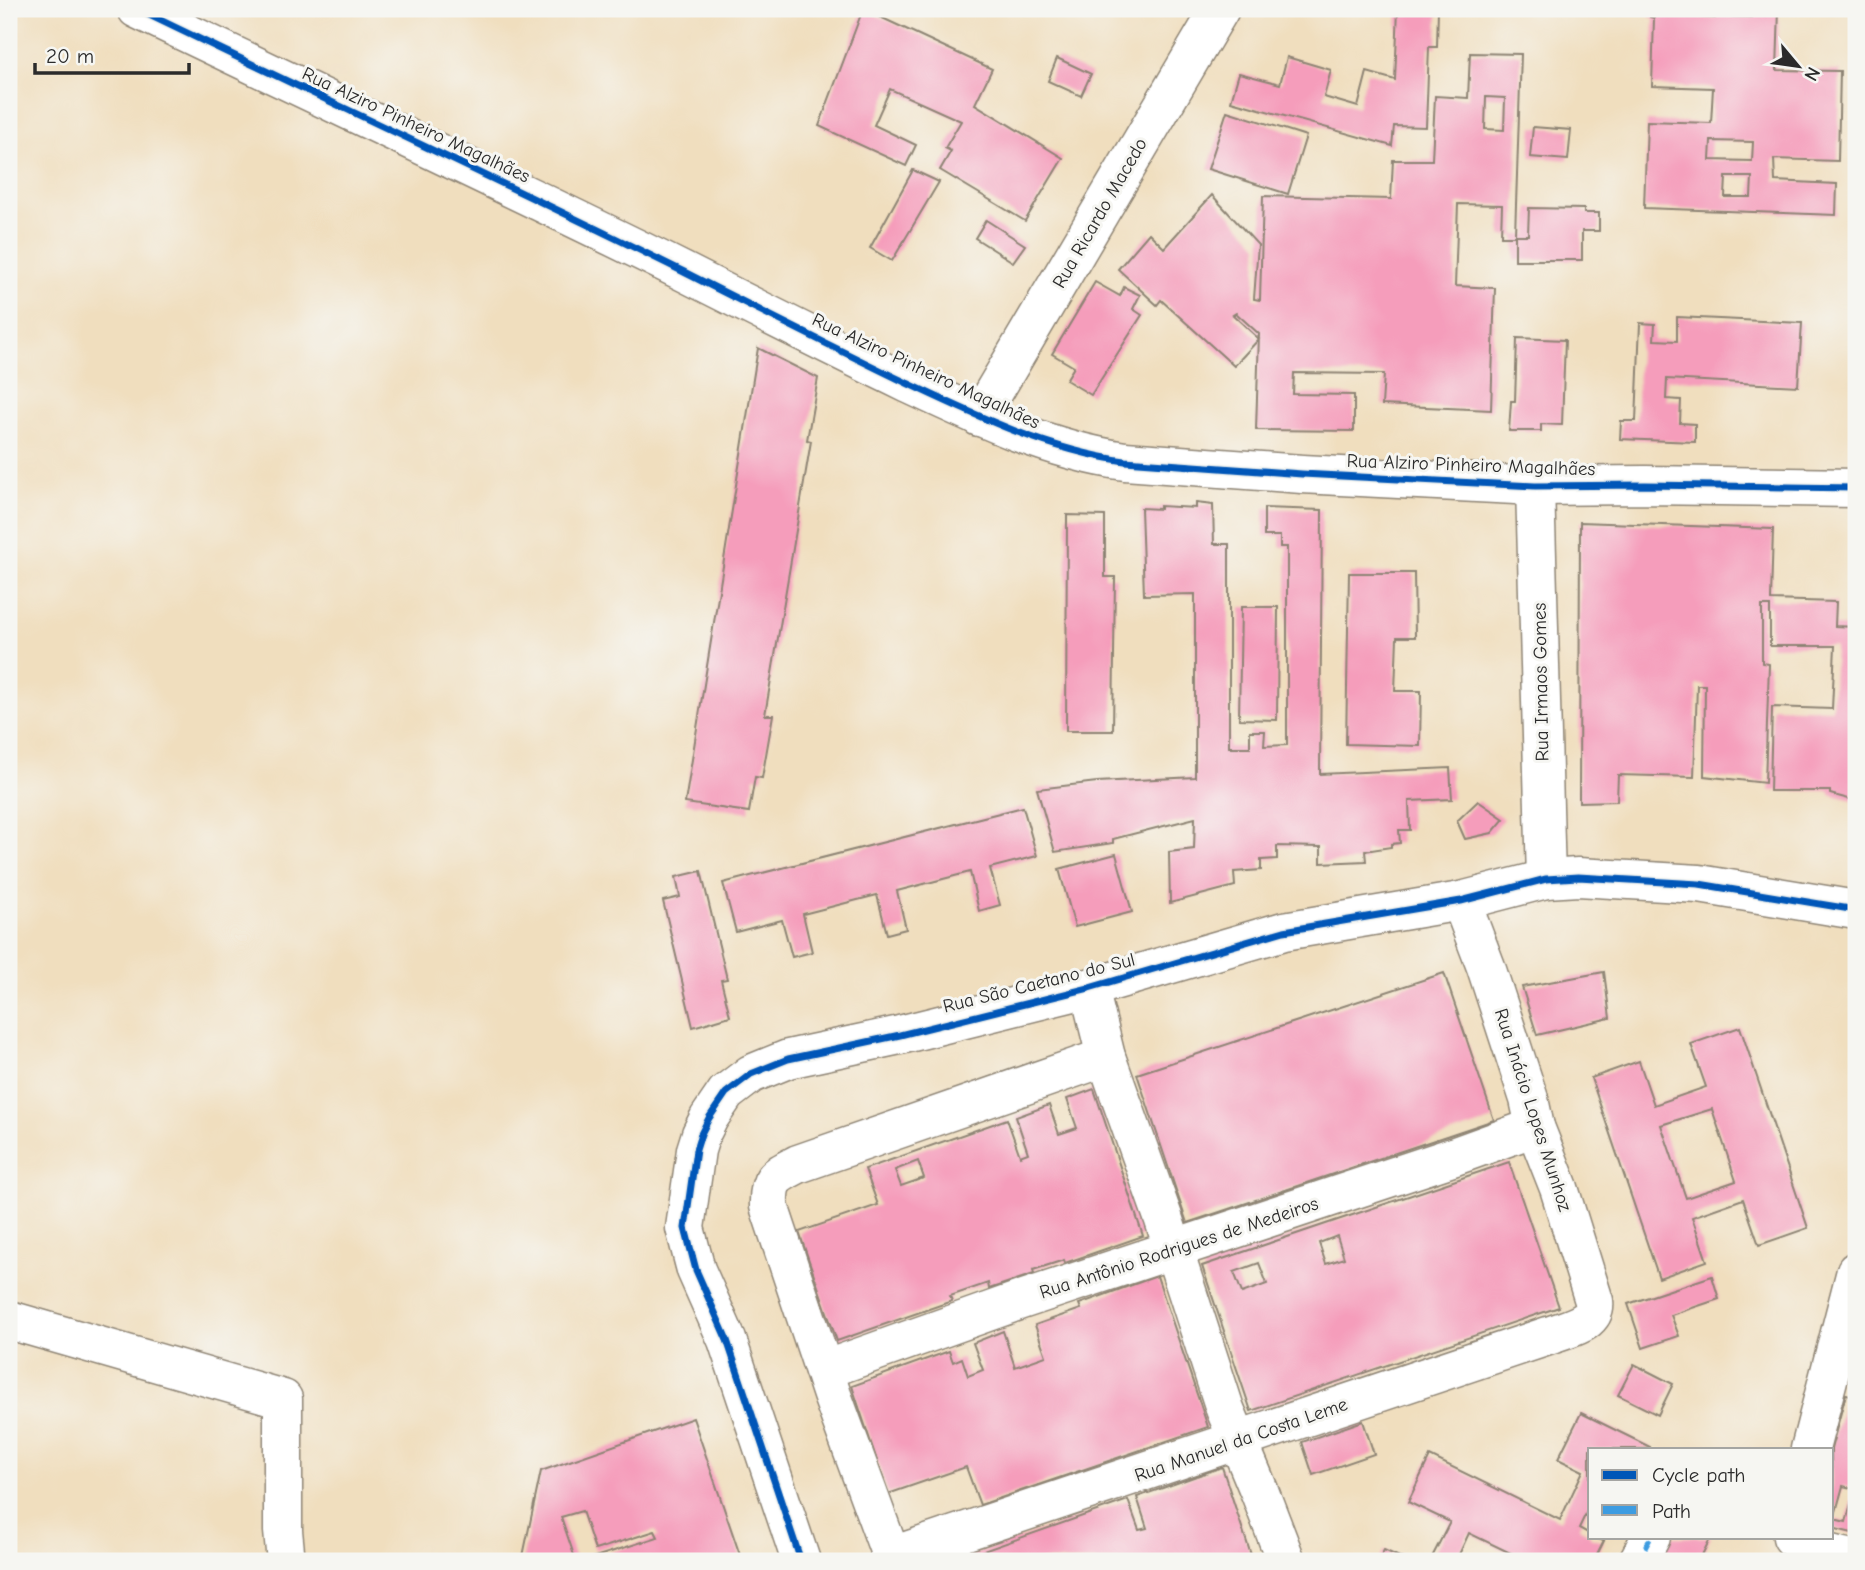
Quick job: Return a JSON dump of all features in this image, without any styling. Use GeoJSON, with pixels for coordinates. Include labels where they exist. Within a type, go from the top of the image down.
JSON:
{"type":"FeatureCollection","features":[{"type":"Feature","properties":{"kind":"street","name":"Rua Alziro Pinheiro Magalhães"},"geometry":{"type":"LineString","coordinates":[[137,9],[556,208],[979,417],[1050,444],[1092,456],[1125,461],[1315,475],[1535,486],[1856,488]]}},
{"type":"Feature","properties":{"kind":"street","name":"Rua Ricardo Macedo"},"geometry":{"type":"LineString","coordinates":[[979,417],[1220,9]]}},
{"type":"Feature","properties":{"kind":"street","name":"Rua Irmaos Gomes"},"geometry":{"type":"LineString","coordinates":[[1535,486],[1546,878]]}},
{"type":"Feature","properties":{"kind":"street","name":"Rua São Caetano do Sul"},"geometry":{"type":"LineString","coordinates":[[801,1561],[727,1340],[696,1270],[685,1228],[696,1150],[709,1118],[726,1093],[751,1074],[788,1059],[900,1035],[1088,988],[1284,932],[1461,901],[1546,878],[1578,877],[1699,884],[1856,910]]}},
{"type":"Feature","properties":{"kind":"street","name":"Rua Inácio Lopes Munhoz"},"geometry":{"type":"LineString","coordinates":[[1461,901],[1486,967],[1529,1099],[1535,1127],[1559,1188],[1594,1301],[1595,1309],[1589,1320]]}},
{"type":"Feature","properties":{"kind":"street"},"geometry":{"type":"LineString","coordinates":[[1088,988],[1106,1057],[1139,1144],[1225,1409],[1286,1561]]}},
{"type":"Feature","properties":{"kind":"street"},"geometry":{"type":"LineString","coordinates":[[892,1559],[824,1370],[769,1206],[768,1191],[776,1176],[798,1164],[1106,1057]]}},
{"type":"Feature","properties":{"kind":"street","name":"Rua Antônio Rodrigues de Medeiros"},"geometry":{"type":"LineString","coordinates":[[824,1370],[1021,1300],[1535,1127]]}},
{"type":"Feature","properties":{"kind":"street"},"geometry":{"type":"LineString","coordinates":[[1810,1448],[1847,1348],[1856,1271]]}},
{"type":"Feature","properties":{"kind":"street"},"geometry":{"type":"LineString","coordinates":[[9,1320],[283,1399],[283,1531],[286,1561]]}},
{"type":"Feature","properties":{"kind":"street","name":"Rua Manuel da Costa Leme"},"geometry":{"type":"LineString","coordinates":[[892,1559],[1589,1320]]}},
{"type":"Feature","properties":{"kind":"street"},"geometry":{"type":"LineString","coordinates":[[1638,1561],[1650,1538]]}},
{"type":"Feature","properties":{"kind":"street"},"geometry":{"type":"LineString","coordinates":[[1792,1538],[1805,1545],[1856,1560]]}},
{"type":"Feature","properties":{"kind":"building"},"geometry":{"type":"Polygon","coordinates":[[[863,9],[992,69],[975,104],[1063,158],[1025,221],[940,170],[951,151],[945,148],[961,121],[890,89],[874,125],[916,145],[906,166],[819,126],[863,9]]]}},
{"type":"Feature","properties":{"kind":"building"},"geometry":{"type":"Polygon","coordinates":[[[1398,9],[1438,9],[1437,47],[1429,47],[1426,127],[1394,126],[1392,146],[1231,101],[1239,73],[1280,84],[1287,57],[1331,70],[1324,97],[1358,107],[1367,72],[1395,80],[1398,9]]]}},
{"type":"Feature","properties":{"kind":"building"},"geometry":{"type":"Polygon","coordinates":[[[1650,9],[1681,9],[1681,16],[1715,18],[1716,9],[1727,9],[1726,16],[1752,17],[1752,9],[1779,9],[1777,70],[1840,71],[1838,161],[1774,159],[1775,181],[1837,184],[1836,215],[1644,208],[1647,121],[1711,123],[1713,88],[1652,86],[1654,18],[1650,17],[1650,9]],[[1711,141],[1710,160],[1752,161],[1753,142],[1711,141]],[[1726,177],[1725,197],[1751,197],[1752,177],[1726,177]]]}},
{"type":"Feature","properties":{"kind":"building"},"geometry":{"type":"Polygon","coordinates":[[[1470,53],[1521,54],[1515,235],[1528,235],[1529,208],[1584,209],[1584,213],[1599,213],[1599,231],[1582,231],[1582,260],[1515,260],[1515,236],[1501,236],[1502,205],[1458,204],[1455,286],[1495,288],[1491,410],[1382,405],[1384,374],[1294,373],[1293,394],[1354,395],[1354,431],[1256,430],[1259,339],[1234,366],[1161,300],[1157,305],[1118,269],[1149,233],[1164,248],[1212,195],[1258,245],[1254,299],[1260,300],[1263,196],[1391,199],[1393,160],[1432,160],[1435,96],[1468,98],[1470,53]],[[1486,97],[1485,129],[1504,130],[1505,98],[1486,97]],[[1236,313],[1233,315],[1259,339],[1259,334],[1236,313]]]}},
{"type":"Feature","properties":{"kind":"building"},"geometry":{"type":"Polygon","coordinates":[[[1057,58],[1091,74],[1081,96],[1048,81],[1057,58]]]}},
{"type":"Feature","properties":{"kind":"building"},"geometry":{"type":"Polygon","coordinates":[[[1227,111],[1306,136],[1288,194],[1208,169],[1227,111]]]}},
{"type":"Feature","properties":{"kind":"building"},"geometry":{"type":"Polygon","coordinates":[[[1533,127],[1571,130],[1568,160],[1530,157],[1533,127]]]}},
{"type":"Feature","properties":{"kind":"building"},"geometry":{"type":"Polygon","coordinates":[[[913,170],[939,182],[892,261],[870,248],[913,170]]]}},
{"type":"Feature","properties":{"kind":"building"},"geometry":{"type":"Polygon","coordinates":[[[986,220],[1025,245],[1013,262],[975,238],[986,220]]]}},
{"type":"Feature","properties":{"kind":"building"},"geometry":{"type":"Polygon","coordinates":[[[1095,282],[1120,296],[1124,287],[1140,295],[1133,309],[1142,315],[1091,395],[1066,380],[1074,367],[1052,354],[1095,282]]]}},
{"type":"Feature","properties":{"kind":"building"},"geometry":{"type":"Polygon","coordinates":[[[1677,317],[1802,323],[1798,386],[1667,379],[1666,399],[1681,400],[1680,423],[1695,424],[1695,442],[1620,439],[1621,421],[1636,421],[1640,323],[1655,324],[1654,340],[1677,341],[1677,317]]]}},
{"type":"Feature","properties":{"kind":"building"},"geometry":{"type":"Polygon","coordinates":[[[1517,338],[1565,340],[1562,425],[1541,424],[1541,431],[1509,431],[1511,401],[1515,401],[1517,338]]]}},
{"type":"Feature","properties":{"kind":"building"},"geometry":{"type":"Polygon","coordinates":[[[758,348],[818,378],[807,440],[811,441],[765,715],[773,715],[762,778],[755,777],[749,812],[685,803],[758,348]]]}},
{"type":"Feature","properties":{"kind":"building"},"geometry":{"type":"Polygon","coordinates":[[[1196,503],[1213,505],[1214,544],[1229,544],[1229,747],[1250,747],[1250,731],[1265,731],[1264,746],[1287,745],[1287,547],[1280,547],[1280,536],[1264,536],[1264,508],[1322,510],[1320,774],[1450,768],[1452,799],[1409,801],[1410,830],[1399,830],[1400,843],[1365,851],[1366,861],[1321,863],[1321,847],[1277,846],[1277,859],[1261,860],[1261,870],[1234,872],[1235,886],[1170,903],[1169,852],[1194,849],[1195,818],[1113,839],[1113,843],[1055,852],[1037,789],[1097,782],[1195,777],[1195,594],[1144,595],[1141,508],[1196,508],[1196,503]]]}},
{"type":"Feature","properties":{"kind":"building"},"geometry":{"type":"Polygon","coordinates":[[[1067,515],[1105,516],[1105,577],[1115,577],[1113,731],[1066,731],[1067,515]]]}},
{"type":"Feature","properties":{"kind":"building"},"geometry":{"type":"Polygon","coordinates":[[[1580,522],[1773,529],[1771,600],[1836,602],[1835,626],[1856,627],[1856,801],[1830,794],[1830,791],[1770,791],[1772,707],[1832,709],[1835,646],[1770,646],[1770,606],[1762,606],[1762,663],[1769,664],[1765,783],[1704,776],[1705,685],[1697,685],[1694,777],[1618,775],[1617,801],[1579,802],[1580,522]]]}},
{"type":"Feature","properties":{"kind":"building"},"geometry":{"type":"Polygon","coordinates":[[[1349,573],[1414,573],[1415,637],[1397,637],[1395,691],[1421,691],[1420,746],[1346,744],[1349,573]]]}},
{"type":"Feature","properties":{"kind":"building"},"geometry":{"type":"Polygon","coordinates":[[[1241,607],[1278,607],[1277,720],[1239,719],[1241,607]]]}},
{"type":"Feature","properties":{"kind":"building"},"geometry":{"type":"Polygon","coordinates":[[[1478,801],[1504,819],[1492,833],[1465,839],[1457,821],[1478,801]]]}},
{"type":"Feature","properties":{"kind":"building"},"geometry":{"type":"Polygon","coordinates":[[[1023,807],[1037,856],[990,868],[1000,905],[979,911],[970,872],[897,891],[906,929],[887,934],[877,895],[803,914],[812,952],[792,957],[782,920],[736,932],[723,883],[1023,807]]]}},
{"type":"Feature","properties":{"kind":"building"},"geometry":{"type":"Polygon","coordinates":[[[1116,854],[1132,912],[1075,927],[1059,869],[1116,854]]]}},
{"type":"Feature","properties":{"kind":"building"},"geometry":{"type":"Polygon","coordinates":[[[701,871],[727,979],[721,980],[730,1016],[693,1027],[663,901],[680,897],[676,877],[701,871]]]}},
{"type":"Feature","properties":{"kind":"building"},"geometry":{"type":"Polygon","coordinates":[[[1604,972],[1610,1018],[1537,1035],[1522,987],[1604,972]]]}},
{"type":"Feature","properties":{"kind":"building"},"geometry":{"type":"Polygon","coordinates":[[[1444,973],[1494,1120],[1187,1223],[1137,1074],[1444,973]]]}},
{"type":"Feature","properties":{"kind":"building"},"geometry":{"type":"Polygon","coordinates":[[[1740,1027],[1808,1228],[1759,1245],[1743,1199],[1692,1217],[1707,1261],[1659,1278],[1591,1078],[1639,1061],[1654,1105],[1706,1087],[1691,1044],[1740,1027]],[[1712,1109],[1661,1125],[1686,1198],[1736,1181],[1712,1109]]]}},
{"type":"Feature","properties":{"kind":"building"},"geometry":{"type":"Polygon","coordinates":[[[1094,1089],[1143,1236],[1065,1263],[1064,1260],[1033,1270],[1034,1274],[989,1289],[988,1283],[950,1296],[952,1301],[837,1341],[799,1232],[878,1205],[865,1169],[1007,1119],[1020,1156],[1028,1153],[1016,1117],[1049,1105],[1059,1134],[1077,1128],[1067,1099],[1094,1089]],[[918,1161],[895,1170],[901,1186],[924,1178],[918,1161]]]}},
{"type":"Feature","properties":{"kind":"building"},"geometry":{"type":"Polygon","coordinates":[[[1509,1162],[1559,1307],[1251,1411],[1202,1266],[1509,1162]],[[1337,1236],[1319,1243],[1326,1264],[1344,1258],[1337,1236]],[[1259,1263],[1234,1272],[1242,1293],[1267,1284],[1259,1263]]]}},
{"type":"Feature","properties":{"kind":"building"},"geometry":{"type":"Polygon","coordinates":[[[1157,1276],[1208,1427],[980,1505],[966,1467],[888,1494],[852,1386],[949,1351],[953,1362],[962,1358],[968,1376],[983,1370],[973,1343],[1003,1331],[1015,1367],[1046,1356],[1035,1325],[1081,1309],[1079,1304],[1157,1276]]]}},
{"type":"Feature","properties":{"kind":"building"},"geometry":{"type":"Polygon","coordinates":[[[1712,1276],[1719,1299],[1671,1315],[1679,1336],[1643,1348],[1628,1304],[1712,1276]]]}},
{"type":"Feature","properties":{"kind":"building"},"geometry":{"type":"Polygon","coordinates":[[[1634,1364],[1673,1384],[1658,1415],[1618,1395],[1634,1364]]]}},
{"type":"Feature","properties":{"kind":"building"},"geometry":{"type":"Polygon","coordinates":[[[1846,1394],[1856,1396],[1856,1534],[1834,1528],[1834,1519],[1834,1448],[1831,1448],[1846,1394]],[[1843,1486],[1834,1519],[1846,1522],[1855,1489],[1843,1486]]]}},
{"type":"Feature","properties":{"kind":"building"},"geometry":{"type":"Polygon","coordinates":[[[1581,1413],[1650,1447],[1588,1448],[1588,1509],[1579,1528],[1588,1533],[1588,1538],[1604,1541],[1594,1561],[1527,1561],[1469,1533],[1456,1561],[1430,1561],[1450,1522],[1408,1502],[1430,1456],[1560,1520],[1583,1471],[1558,1459],[1581,1413]]]}},
{"type":"Feature","properties":{"kind":"building"},"geometry":{"type":"Polygon","coordinates":[[[693,1418],[742,1561],[593,1561],[592,1558],[658,1537],[655,1531],[595,1550],[582,1511],[561,1517],[576,1561],[522,1561],[541,1471],[693,1418]]]}},
{"type":"Feature","properties":{"kind":"building"},"geometry":{"type":"Polygon","coordinates":[[[1363,1421],[1374,1454],[1313,1475],[1302,1442],[1363,1421]]]}},
{"type":"Feature","properties":{"kind":"building"},"geometry":{"type":"Polygon","coordinates":[[[1222,1467],[1253,1561],[955,1561],[1128,1500],[1139,1530],[1147,1528],[1137,1497],[1222,1467]]]}},
{"type":"Feature","properties":{"kind":"building"},"geometry":{"type":"Polygon","coordinates":[[[1658,1538],[1710,1538],[1699,1561],[1647,1561],[1658,1538]]]}},
{"type":"Feature","properties":{"kind":"building"},"geometry":{"type":"Polygon","coordinates":[[[1384,1550],[1408,1561],[1378,1561],[1384,1550]]]}},
{"type":"Feature","properties":{"kind":"marked path"},"geometry":{"type":"LineString","coordinates":[[1638,1561],[1650,1538]]}},
{"type":"Feature","properties":{"kind":"cycle path"},"geometry":{"type":"LineString","coordinates":[[137,9],[548,205],[909,384],[1014,431],[1069,449],[1125,461],[1302,474],[1535,486],[1856,488]]}},
{"type":"Feature","properties":{"kind":"cycle path"},"geometry":{"type":"LineString","coordinates":[[801,1561],[727,1340],[696,1270],[685,1228],[696,1150],[701,1134],[726,1093],[751,1074],[788,1059],[900,1035],[1089,988],[1284,931],[1461,901],[1546,879],[1578,877],[1699,884],[1856,910]]}}]}
